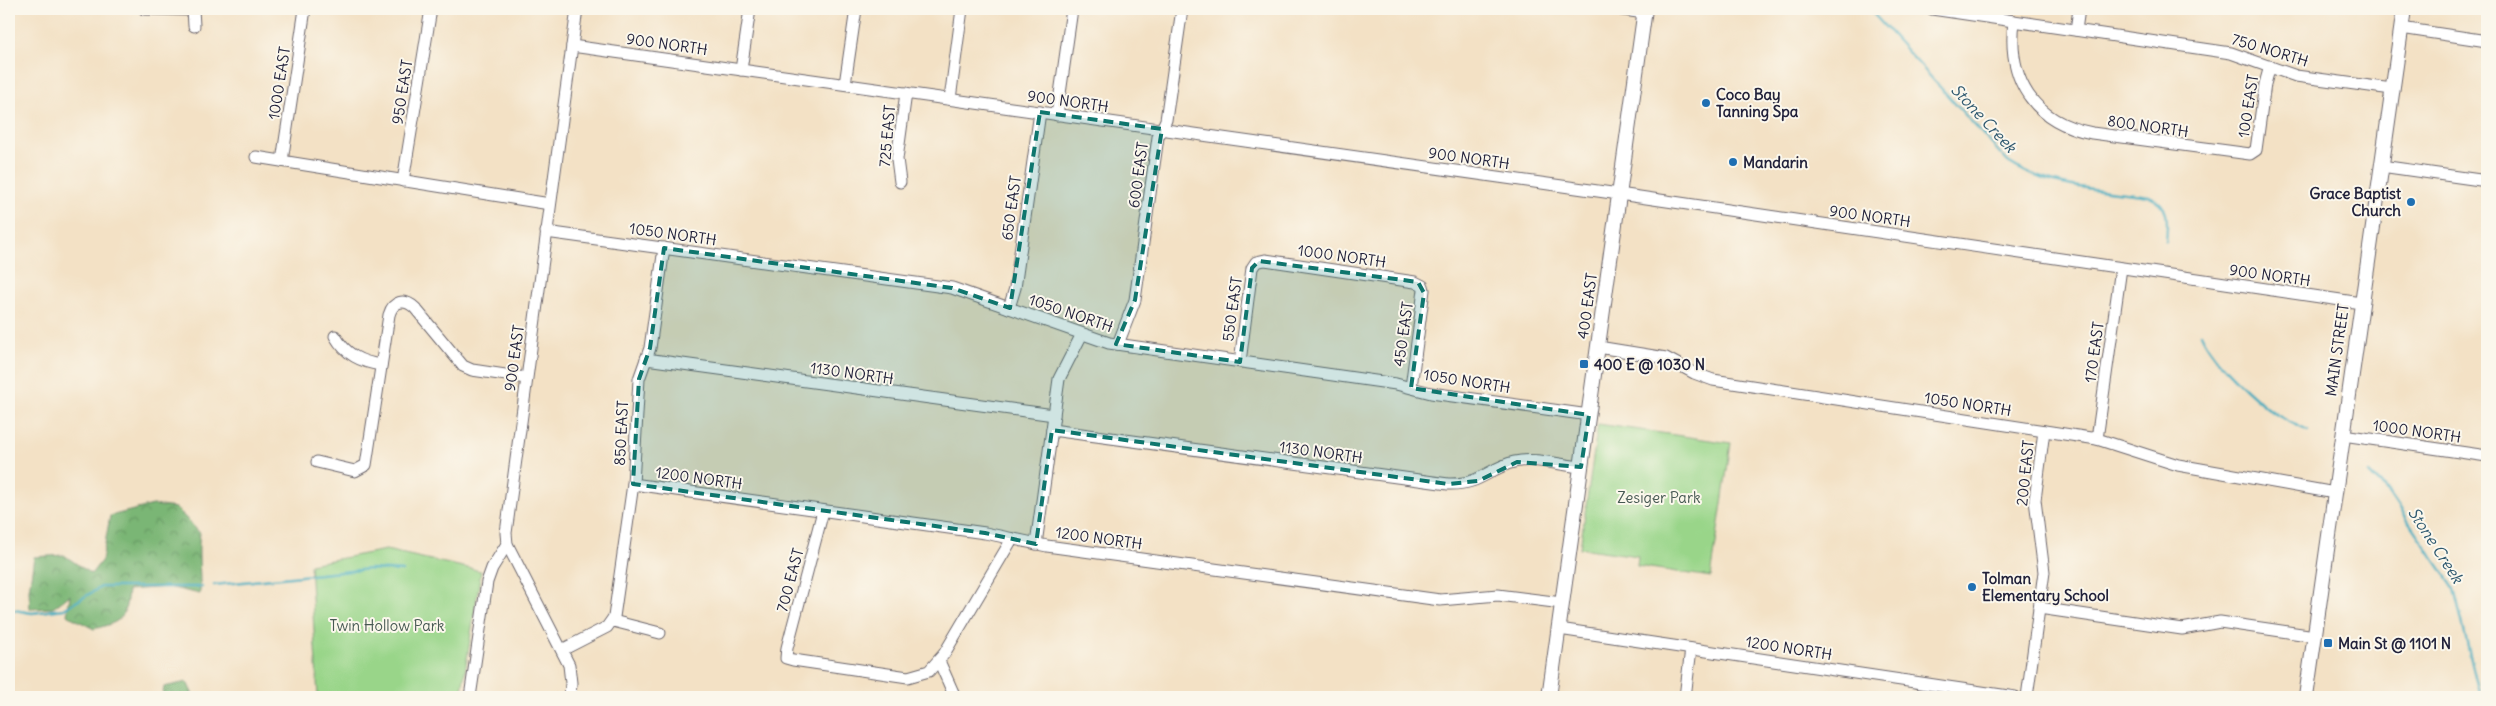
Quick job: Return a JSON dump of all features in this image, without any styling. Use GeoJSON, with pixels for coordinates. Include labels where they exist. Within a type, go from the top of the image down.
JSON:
{"type":"FeatureCollection","features":[{"type":"Feature","properties":{"kind":"main road","name":"MAIN STREET"},"geometry":{"type":"LineString","coordinates":[[2306,697],[2404,9]]}},
{"type":"Feature","properties":{"kind":"main road","name":"400 EAST"},"geometry":{"type":"LineString","coordinates":[[1549,697],[1645,11]]}},
{"type":"Feature","properties":{"kind":"street"},"geometry":{"type":"LineString","coordinates":[[144,9],[193,9],[194,26]]}},
{"type":"Feature","properties":{"kind":"street","name":"1000 EAST"},"geometry":{"type":"LineString","coordinates":[[282,162],[306,9]]}},
{"type":"Feature","properties":{"kind":"street","name":"950 EAST"},"geometry":{"type":"LineString","coordinates":[[403,181],[431,9]]}},
{"type":"Feature","properties":{"kind":"street","name":"900 EAST"},"geometry":{"type":"LineString","coordinates":[[570,697],[570,671],[562,650],[507,544],[506,521],[577,9]]}},
{"type":"Feature","properties":{"kind":"street"},"geometry":{"type":"LineString","coordinates":[[741,70],[750,9]]}},
{"type":"Feature","properties":{"kind":"street"},"geometry":{"type":"LineString","coordinates":[[845,84],[856,9]]}},
{"type":"Feature","properties":{"kind":"street"},"geometry":{"type":"LineString","coordinates":[[950,99],[962,9]]}},
{"type":"Feature","properties":{"kind":"street"},"geometry":{"type":"LineString","coordinates":[[1057,115],[1072,9]]}},
{"type":"Feature","properties":{"kind":"street","name":"600 EAST"},"geometry":{"type":"LineString","coordinates":[[1118,344],[1135,300],[1158,137],[1166,120],[1182,9]]}},
{"type":"Feature","properties":{"kind":"street"},"geometry":{"type":"LineString","coordinates":[[1616,9],[1645,11]]}},
{"type":"Feature","properties":{"kind":"street","name":"750 NORTH"},"geometry":{"type":"LineString","coordinates":[[1932,9],[2230,53],[2296,76],[2392,89]]}},
{"type":"Feature","properties":{"kind":"street"},"geometry":{"type":"LineString","coordinates":[[2076,30],[2079,9]]}},
{"type":"Feature","properties":{"kind":"street","name":"800 NORTH"},"geometry":{"type":"LineString","coordinates":[[2014,21],[2012,44],[2015,66],[2028,94],[2040,109],[2063,125],[2087,132],[2243,154],[2256,150]]}},
{"type":"Feature","properties":{"kind":"street"},"geometry":{"type":"LineString","coordinates":[[2401,28],[2487,40]]}},
{"type":"Feature","properties":{"kind":"street","name":"900 NORTH"},"geometry":{"type":"LineString","coordinates":[[572,46],[1619,194],[2361,303]]}},
{"type":"Feature","properties":{"kind":"street","name":"100 EAST"},"geometry":{"type":"LineString","coordinates":[[2256,150],[2265,84],[2270,66]]}},
{"type":"Feature","properties":{"kind":"street","name":"725 EAST"},"geometry":{"type":"LineString","coordinates":[[900,182],[897,159],[906,93]]}},
{"type":"Feature","properties":{"kind":"street","name":"650 EAST"},"geometry":{"type":"LineString","coordinates":[[1009,308],[1015,288],[1040,112]]}},
{"type":"Feature","properties":{"kind":"street"},"geometry":{"type":"LineString","coordinates":[[256,157],[550,204]]}},
{"type":"Feature","properties":{"kind":"street"},"geometry":{"type":"LineString","coordinates":[[2381,166],[2487,182]]}},
{"type":"Feature","properties":{"kind":"street","name":"1050 NORTH"},"geometry":{"type":"LineString","coordinates":[[546,232],[952,288],[1082,334],[1118,344],[1411,387],[1431,393],[1588,415]]}},
{"type":"Feature","properties":{"kind":"street","name":"850 EAST"},"geometry":{"type":"LineString","coordinates":[[613,621],[633,484],[639,379],[652,336],[664,248]]}},
{"type":"Feature","properties":{"kind":"street","name":"1000 NORTH"},"geometry":{"type":"LineString","coordinates":[[1256,262],[1265,260],[1418,282],[1423,286]]}},
{"type":"Feature","properties":{"kind":"street","name":"550 EAST"},"geometry":{"type":"LineString","coordinates":[[1240,362],[1252,268],[1256,262]]}},
{"type":"Feature","properties":{"kind":"street","name":"170 EAST"},"geometry":{"type":"LineString","coordinates":[[2097,439],[2121,268]]}},
{"type":"Feature","properties":{"kind":"street","name":"450 EAST"},"geometry":{"type":"LineString","coordinates":[[1411,387],[1424,293],[1423,286]]}},
{"type":"Feature","properties":{"kind":"street"},"geometry":{"type":"LineString","coordinates":[[317,462],[355,471],[366,465],[390,312],[392,306],[398,302],[413,306],[463,366],[472,370],[526,378]]}},
{"type":"Feature","properties":{"kind":"street"},"geometry":{"type":"LineString","coordinates":[[1036,544],[1061,373],[1082,334]]}},
{"type":"Feature","properties":{"kind":"street"},"geometry":{"type":"LineString","coordinates":[[335,336],[340,345],[354,357],[382,364]]}},
{"type":"Feature","properties":{"kind":"street","name":"1050 NORTH"},"geometry":{"type":"LineString","coordinates":[[1598,347],[1666,358],[1694,373],[1713,380],[2097,439],[2178,465],[2335,493]]}},
{"type":"Feature","properties":{"kind":"street","name":"1130 NORTH"},"geometry":{"type":"LineString","coordinates":[[646,359],[1054,415]]}},
{"type":"Feature","properties":{"kind":"street","name":"1130 NORTH"},"geometry":{"type":"LineString","coordinates":[[1052,430],[1448,484],[1478,481],[1498,468],[1517,462],[1537,462],[1581,467]]}},
{"type":"Feature","properties":{"kind":"street","name":"200 EAST"},"geometry":{"type":"LineString","coordinates":[[2027,697],[2044,564],[2035,500],[2044,431]]}},
{"type":"Feature","properties":{"kind":"street","name":"1000 NORTH"},"geometry":{"type":"LineString","coordinates":[[2343,435],[2487,456]]}},
{"type":"Feature","properties":{"kind":"street","name":"1200 NORTH"},"geometry":{"type":"LineString","coordinates":[[633,484],[1012,538],[1036,544],[1440,600],[1498,595],[1562,603]]}},
{"type":"Feature","properties":{"kind":"street","name":"700 EAST"},"geometry":{"type":"LineString","coordinates":[[823,511],[786,648],[786,658],[908,677],[923,674],[939,662]]}},
{"type":"Feature","properties":{"kind":"street"},"geometry":{"type":"LineString","coordinates":[[955,697],[939,662],[1012,538]]}},
{"type":"Feature","properties":{"kind":"street"},"geometry":{"type":"LineString","coordinates":[[470,697],[487,582],[492,568],[507,544]]}},
{"type":"Feature","properties":{"kind":"street"},"geometry":{"type":"LineString","coordinates":[[2039,608],[2182,628],[2220,622],[2315,636]]}},
{"type":"Feature","properties":{"kind":"street"},"geometry":{"type":"LineString","coordinates":[[562,650],[607,627],[613,621],[660,633]]}},
{"type":"Feature","properties":{"kind":"street","name":"1200 NORTH"},"geometry":{"type":"LineString","coordinates":[[1558,629],[2015,697]]}},
{"type":"Feature","properties":{"kind":"street"},"geometry":{"type":"LineString","coordinates":[[1685,697],[1692,649]]}},
{"type":"Feature","properties":{"kind":"highlighted area"},"geometry":{"type":"Polygon","coordinates":[[[1040,112],[1162,129],[1135,300],[1116,344],[1240,362],[1252,268],[1259,261],[1418,282],[1424,293],[1411,388],[1589,415],[1581,467],[1517,462],[1478,481],[1448,484],[1052,430],[1036,544],[985,533],[633,484],[639,379],[650,348],[664,248],[952,288],[1010,308],[1040,112]]]}},
{"type":"Feature","properties":{"kind":"green space","name":"Zesiger Park"},"geometry":{"type":"Polygon","coordinates":[[[1598,424],[1731,443],[1711,577],[1637,566],[1638,556],[1580,548],[1598,424]]]}},
{"type":"Feature","properties":{"kind":"green space"},"geometry":{"type":"Polygon","coordinates":[[[153,505],[176,508],[200,533],[200,594],[168,587],[128,590],[126,608],[121,618],[111,624],[94,629],[67,615],[70,595],[53,608],[30,609],[29,590],[34,557],[64,555],[91,574],[102,560],[110,516],[153,505]]]}},
{"type":"Feature","properties":{"kind":"green space","name":"Twin Hollow Park"},"geometry":{"type":"Polygon","coordinates":[[[386,550],[481,571],[461,697],[318,697],[310,564],[386,550]]]}},
{"type":"Feature","properties":{"kind":"green space"},"geometry":{"type":"Polygon","coordinates":[[[187,682],[194,697],[162,697],[164,687],[187,682]]]}},
{"type":"Feature","properties":{"kind":"waterway","name":"Stone Creek"},"geometry":{"type":"LineString","coordinates":[[1869,9],[2008,162],[2040,178],[2058,183],[2149,196],[2161,204],[2166,214],[2166,241]]}},
{"type":"Feature","properties":{"kind":"waterway","name":"Stone Creek"},"geometry":{"type":"LineString","coordinates":[[2201,334],[2206,344],[2224,367],[2257,399],[2277,415],[2308,431]]}},
{"type":"Feature","properties":{"kind":"waterway","name":"Stone Creek"},"geometry":{"type":"LineString","coordinates":[[2369,473],[2390,494],[2454,589],[2480,697]]}},
{"type":"Feature","properties":{"kind":"waterway"},"geometry":{"type":"LineString","coordinates":[[214,585],[370,569],[403,571]]}},
{"type":"Feature","properties":{"kind":"waterway"},"geometry":{"type":"LineString","coordinates":[[14,610],[32,613],[64,609],[101,587],[202,587]]}},
{"type":"Feature","properties":{"kind":"place","name":"Coco Bay Tanning Spa"},"geometry":{"type":"Point","coordinates":[1706,103]}},
{"type":"Feature","properties":{"kind":"place","name":"Mandarin"},"geometry":{"type":"Point","coordinates":[1733,162]}},
{"type":"Feature","properties":{"kind":"place","name":"Grace Baptist Church"},"geometry":{"type":"Point","coordinates":[2411,202]}},
{"type":"Feature","properties":{"kind":"place","name":"400 E @ 1030 N"},"geometry":{"type":"Point","coordinates":[1584,364]}},
{"type":"Feature","properties":{"kind":"place","name":"Tolman Elementary School"},"geometry":{"type":"Point","coordinates":[1972,587]}},
{"type":"Feature","properties":{"kind":"place","name":"Main St @ 1101 N"},"geometry":{"type":"Point","coordinates":[2328,643]}}]}
